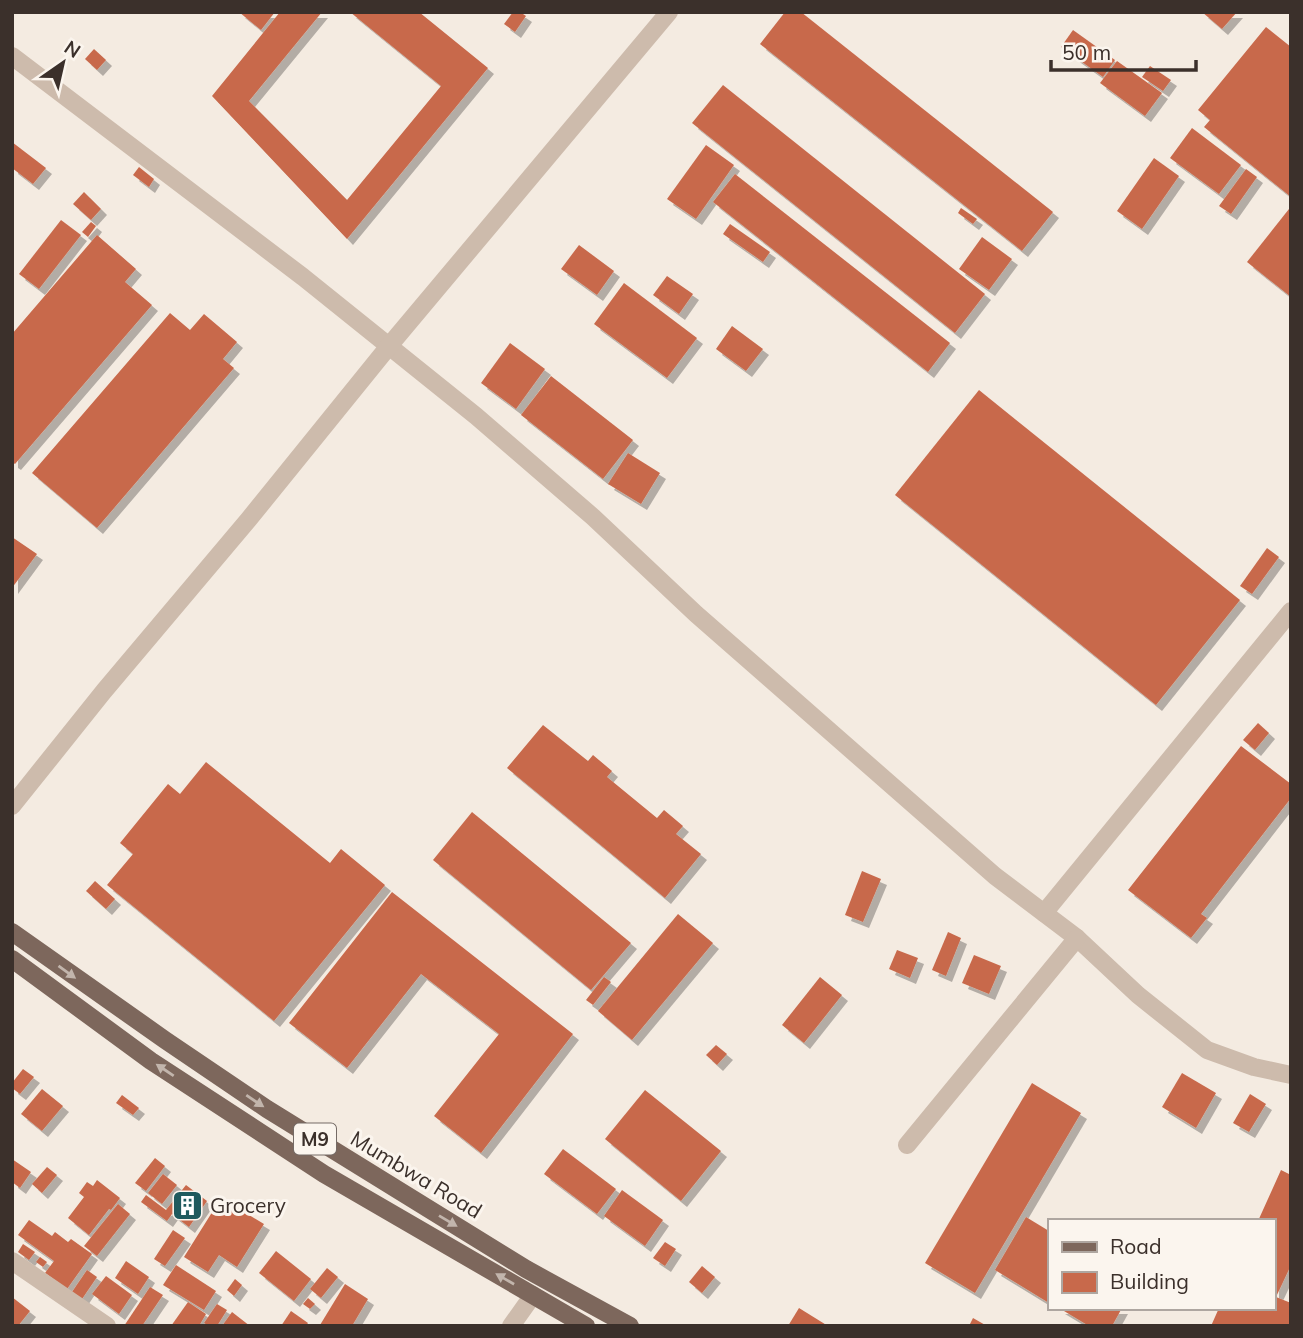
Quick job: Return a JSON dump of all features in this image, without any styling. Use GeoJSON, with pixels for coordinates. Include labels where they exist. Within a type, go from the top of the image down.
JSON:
{"type":"FeatureCollection","features":[{"type":"Feature","properties":{"kind":"main road","name":"Mumbwa Road"},"geometry":{"type":"LineString","coordinates":[[12,932],[267,1109],[526,1269],[630,1326]]}},
{"type":"Feature","properties":{"kind":"main road","name":"Mumbwa Road"},"geometry":{"type":"LineString","coordinates":[[12,959],[151,1061],[324,1174],[586,1326]]}},
{"type":"Feature","properties":{"kind":"street"},"geometry":{"type":"LineString","coordinates":[[12,806],[389,346],[669,12]]}},
{"type":"Feature","properties":{"kind":"street"},"geometry":{"type":"LineString","coordinates":[[12,56],[303,277],[476,416],[583,509],[696,614],[995,876],[1077,938],[1138,995],[1207,1050],[1254,1067],[1291,1075]]}},
{"type":"Feature","properties":{"kind":"street"},"geometry":{"type":"LineString","coordinates":[[1044,913],[1291,611]]}},
{"type":"Feature","properties":{"kind":"street"},"geometry":{"type":"LineString","coordinates":[[907,1145],[1077,938]]}},
{"type":"Feature","properties":{"kind":"street"},"geometry":{"type":"LineString","coordinates":[[12,1261],[107,1326]]}},
{"type":"Feature","properties":{"kind":"street"},"geometry":{"type":"LineString","coordinates":[[511,1326],[533,1295]]}},
{"type":"Feature","properties":{"kind":"building"},"geometry":{"type":"Polygon","coordinates":[[[239,12],[275,12],[261,30],[239,12]]]}},
{"type":"Feature","properties":{"kind":"building"},"geometry":{"type":"Polygon","coordinates":[[[280,12],[322,12],[249,101],[347,200],[441,86],[350,12],[419,12],[488,68],[347,239],[212,96],[280,12]]]}},
{"type":"Feature","properties":{"kind":"building"},"geometry":{"type":"Polygon","coordinates":[[[513,12],[526,16],[515,32],[504,24],[513,12]]]}},
{"type":"Feature","properties":{"kind":"building"},"geometry":{"type":"Polygon","coordinates":[[[785,12],[801,12],[1053,212],[1022,251],[760,44],[785,12]]]}},
{"type":"Feature","properties":{"kind":"building"},"geometry":{"type":"Polygon","coordinates":[[[1202,12],[1237,12],[1222,29],[1202,12]]]}},
{"type":"Feature","properties":{"kind":"building"},"geometry":{"type":"Polygon","coordinates":[[[1266,27],[1291,47],[1291,197],[1204,127],[1210,120],[1198,110],[1266,27]]]}},
{"type":"Feature","properties":{"kind":"building"},"geometry":{"type":"Polygon","coordinates":[[[1073,30],[1115,60],[1103,77],[1061,47],[1073,30]]]}},
{"type":"Feature","properties":{"kind":"building"},"geometry":{"type":"Polygon","coordinates":[[[94,49],[106,60],[97,70],[85,59],[94,49]]]}},
{"type":"Feature","properties":{"kind":"building"},"geometry":{"type":"Polygon","coordinates":[[[1117,61],[1162,93],[1145,116],[1100,83],[1117,61]]]}},
{"type":"Feature","properties":{"kind":"building"},"geometry":{"type":"Polygon","coordinates":[[[1150,66],[1171,80],[1163,91],[1142,77],[1150,66]]]}},
{"type":"Feature","properties":{"kind":"building"},"geometry":{"type":"Polygon","coordinates":[[[723,85],[985,294],[955,333],[692,123],[723,85]]]}},
{"type":"Feature","properties":{"kind":"building"},"geometry":{"type":"Polygon","coordinates":[[[1192,128],[1241,165],[1219,194],[1170,158],[1192,128]]]}},
{"type":"Feature","properties":{"kind":"building"},"geometry":{"type":"Polygon","coordinates":[[[12,142],[46,168],[33,184],[12,168],[12,142]]]}},
{"type":"Feature","properties":{"kind":"building"},"geometry":{"type":"Polygon","coordinates":[[[706,145],[734,165],[696,219],[667,199],[706,145]]]}},
{"type":"Feature","properties":{"kind":"building"},"geometry":{"type":"Polygon","coordinates":[[[1154,158],[1179,176],[1142,229],[1117,211],[1154,158]]]}},
{"type":"Feature","properties":{"kind":"building"},"geometry":{"type":"Polygon","coordinates":[[[139,167],[154,179],[149,187],[133,175],[139,167]]]}},
{"type":"Feature","properties":{"kind":"building"},"geometry":{"type":"Polygon","coordinates":[[[1246,169],[1257,177],[1231,214],[1219,206],[1246,169]]]}},
{"type":"Feature","properties":{"kind":"building"},"geometry":{"type":"Polygon","coordinates":[[[735,174],[950,343],[928,372],[713,202],[735,174]]]}},
{"type":"Feature","properties":{"kind":"building"},"geometry":{"type":"Polygon","coordinates":[[[84,192],[101,209],[91,220],[73,204],[84,192]]]}},
{"type":"Feature","properties":{"kind":"building"},"geometry":{"type":"Polygon","coordinates":[[[961,208],[977,219],[973,224],[958,213],[961,208]]]}},
{"type":"Feature","properties":{"kind":"building"},"geometry":{"type":"Polygon","coordinates":[[[1289,209],[1291,211],[1291,297],[1247,262],[1289,209]]]}},
{"type":"Feature","properties":{"kind":"building"},"geometry":{"type":"Polygon","coordinates":[[[61,220],[81,235],[39,289],[19,274],[61,220]]]}},
{"type":"Feature","properties":{"kind":"building"},"geometry":{"type":"Polygon","coordinates":[[[91,222],[96,226],[88,237],[82,232],[91,222]]]}},
{"type":"Feature","properties":{"kind":"building"},"geometry":{"type":"Polygon","coordinates":[[[730,224],[770,252],[763,262],[723,234],[730,224]]]}},
{"type":"Feature","properties":{"kind":"building"},"geometry":{"type":"Polygon","coordinates":[[[97,235],[136,269],[125,282],[152,305],[15,464],[12,462],[12,334],[97,235]]]}},
{"type":"Feature","properties":{"kind":"building"},"geometry":{"type":"Polygon","coordinates":[[[982,237],[1012,259],[989,290],[959,269],[982,237]]]}},
{"type":"Feature","properties":{"kind":"building"},"geometry":{"type":"Polygon","coordinates":[[[579,245],[614,271],[597,295],[561,269],[579,245]]]}},
{"type":"Feature","properties":{"kind":"building"},"geometry":{"type":"Polygon","coordinates":[[[667,276],[693,294],[679,314],[653,295],[667,276]]]}},
{"type":"Feature","properties":{"kind":"building"},"geometry":{"type":"Polygon","coordinates":[[[624,283],[697,338],[667,378],[594,324],[624,283]]]}},
{"type":"Feature","properties":{"kind":"building"},"geometry":{"type":"Polygon","coordinates":[[[170,313],[190,330],[204,314],[237,342],[223,359],[234,368],[97,528],[32,473],[170,313]]]}},
{"type":"Feature","properties":{"kind":"building"},"geometry":{"type":"Polygon","coordinates":[[[732,326],[763,349],[746,371],[716,349],[732,326]]]}},
{"type":"Feature","properties":{"kind":"building"},"geometry":{"type":"Polygon","coordinates":[[[510,343],[545,369],[516,409],[481,383],[510,343]]]}},
{"type":"Feature","properties":{"kind":"building"},"geometry":{"type":"Polygon","coordinates":[[[551,376],[633,440],[603,479],[521,415],[551,376]]]}},
{"type":"Feature","properties":{"kind":"building"},"geometry":{"type":"Polygon","coordinates":[[[979,390],[1240,600],[1156,705],[895,495],[979,390]]]}},
{"type":"Feature","properties":{"kind":"building"},"geometry":{"type":"Polygon","coordinates":[[[628,453],[660,473],[641,504],[608,484],[628,453]]]}},
{"type":"Feature","properties":{"kind":"building"},"geometry":{"type":"Polygon","coordinates":[[[12,537],[37,554],[12,588],[12,537]]]}},
{"type":"Feature","properties":{"kind":"building"},"geometry":{"type":"Polygon","coordinates":[[[1267,548],[1279,557],[1252,594],[1240,586],[1267,548]]]}},
{"type":"Feature","properties":{"kind":"building"},"geometry":{"type":"Polygon","coordinates":[[[1258,723],[1269,733],[1255,750],[1243,740],[1258,723]]]}},
{"type":"Feature","properties":{"kind":"building"},"geometry":{"type":"Polygon","coordinates":[[[543,725],[588,761],[593,755],[612,771],[607,777],[657,818],[664,810],[683,826],[676,834],[701,854],[665,898],[507,768],[543,725]]]}},
{"type":"Feature","properties":{"kind":"building"},"geometry":{"type":"Polygon","coordinates":[[[1241,746],[1291,784],[1291,798],[1201,914],[1207,918],[1191,938],[1128,890],[1241,746]]]}},
{"type":"Feature","properties":{"kind":"building"},"geometry":{"type":"Polygon","coordinates":[[[206,762],[330,863],[341,849],[385,885],[274,1021],[107,885],[133,854],[120,843],[168,784],[180,794],[206,762]]]}},
{"type":"Feature","properties":{"kind":"building"},"geometry":{"type":"Polygon","coordinates":[[[472,812],[631,943],[591,990],[433,860],[472,812]]]}},
{"type":"Feature","properties":{"kind":"building"},"geometry":{"type":"Polygon","coordinates":[[[862,871],[881,879],[863,922],[845,915],[862,871]]]}},
{"type":"Feature","properties":{"kind":"building"},"geometry":{"type":"Polygon","coordinates":[[[95,881],[115,899],[106,909],[86,891],[95,881]]]}},
{"type":"Feature","properties":{"kind":"building"},"geometry":{"type":"Polygon","coordinates":[[[392,892],[573,1034],[481,1153],[434,1116],[499,1034],[421,974],[347,1068],[289,1023],[392,892]]]}},
{"type":"Feature","properties":{"kind":"building"},"geometry":{"type":"Polygon","coordinates":[[[678,914],[713,943],[632,1040],[598,1011],[678,914]]]}},
{"type":"Feature","properties":{"kind":"building"},"geometry":{"type":"Polygon","coordinates":[[[948,932],[961,938],[946,976],[932,970],[948,932]]]}},
{"type":"Feature","properties":{"kind":"building"},"geometry":{"type":"Polygon","coordinates":[[[897,950],[918,958],[910,978],[889,969],[897,950]]]}},
{"type":"Feature","properties":{"kind":"building"},"geometry":{"type":"Polygon","coordinates":[[[974,955],[1001,966],[989,994],[962,983],[974,955]]]}},
{"type":"Feature","properties":{"kind":"building"},"geometry":{"type":"Polygon","coordinates":[[[604,977],[611,982],[593,1005],[586,1000],[604,977]]]}},
{"type":"Feature","properties":{"kind":"building"},"geometry":{"type":"Polygon","coordinates":[[[820,977],[842,995],[804,1043],[782,1025],[820,977]]]}},
{"type":"Feature","properties":{"kind":"building"},"geometry":{"type":"Polygon","coordinates":[[[716,1045],[727,1054],[717,1065],[706,1055],[716,1045]]]}},
{"type":"Feature","properties":{"kind":"building"},"geometry":{"type":"Polygon","coordinates":[[[23,1069],[34,1077],[20,1094],[12,1088],[12,1083],[23,1069]]]}},
{"type":"Feature","properties":{"kind":"building"},"geometry":{"type":"Polygon","coordinates":[[[1182,1073],[1216,1093],[1196,1128],[1162,1107],[1182,1073]]]}},
{"type":"Feature","properties":{"kind":"building"},"geometry":{"type":"Polygon","coordinates":[[[1032,1083],[1081,1113],[975,1293],[925,1263],[1032,1083]]]}},
{"type":"Feature","properties":{"kind":"building"},"geometry":{"type":"Polygon","coordinates":[[[42,1089],[63,1106],[42,1131],[21,1114],[42,1089]]]}},
{"type":"Feature","properties":{"kind":"building"},"geometry":{"type":"Polygon","coordinates":[[[645,1090],[721,1151],[681,1201],[605,1139],[645,1090]]]}},
{"type":"Feature","properties":{"kind":"building"},"geometry":{"type":"Polygon","coordinates":[[[1250,1094],[1266,1104],[1249,1132],[1233,1123],[1250,1094]]]}},
{"type":"Feature","properties":{"kind":"building"},"geometry":{"type":"Polygon","coordinates":[[[122,1095],[139,1108],[133,1115],[116,1103],[122,1095]]]}},
{"type":"Feature","properties":{"kind":"building"},"geometry":{"type":"Polygon","coordinates":[[[563,1149],[616,1189],[597,1214],[544,1174],[563,1149]]]}},
{"type":"Feature","properties":{"kind":"building"},"geometry":{"type":"Polygon","coordinates":[[[155,1158],[165,1166],[146,1191],[135,1183],[155,1158]]]}},
{"type":"Feature","properties":{"kind":"building"},"geometry":{"type":"Polygon","coordinates":[[[12,1159],[31,1172],[20,1188],[12,1182],[12,1159]]]}},
{"type":"Feature","properties":{"kind":"building"},"geometry":{"type":"Polygon","coordinates":[[[47,1167],[57,1175],[42,1193],[32,1184],[47,1167]]]}},
{"type":"Feature","properties":{"kind":"building"},"geometry":{"type":"Polygon","coordinates":[[[1281,1170],[1291,1175],[1291,1265],[1276,1297],[1291,1303],[1291,1326],[1211,1326],[1218,1310],[1275,1310],[1275,1219],[1259,1219],[1281,1170]]]}},
{"type":"Feature","properties":{"kind":"building"},"geometry":{"type":"Polygon","coordinates":[[[163,1174],[177,1185],[162,1204],[148,1193],[163,1174]]]}},
{"type":"Feature","properties":{"kind":"building"},"geometry":{"type":"Polygon","coordinates":[[[97,1180],[120,1198],[89,1235],[68,1218],[84,1197],[79,1193],[87,1182],[93,1186],[97,1180]]]}},
{"type":"Feature","properties":{"kind":"building","name":"Grocery"},"geometry":{"type":"Polygon","coordinates":[[[186,1185],[207,1201],[189,1227],[172,1214],[167,1221],[141,1202],[146,1195],[166,1210],[186,1185]]]}},
{"type":"Feature","properties":{"kind":"building"},"geometry":{"type":"Polygon","coordinates":[[[622,1190],[663,1220],[645,1246],[604,1216],[622,1190]]]}},
{"type":"Feature","properties":{"kind":"building"},"geometry":{"type":"Polygon","coordinates":[[[221,1198],[264,1224],[237,1267],[219,1255],[208,1272],[184,1257],[221,1198]]]}},
{"type":"Feature","properties":{"kind":"building"},"geometry":{"type":"Polygon","coordinates":[[[118,1204],[130,1214],[97,1256],[84,1246],[118,1204]]]}},
{"type":"Feature","properties":{"kind":"building"},"geometry":{"type":"Polygon","coordinates":[[[1026,1217],[1048,1230],[1048,1302],[995,1270],[1026,1217]]]}},
{"type":"Feature","properties":{"kind":"building"},"geometry":{"type":"Polygon","coordinates":[[[29,1220],[52,1236],[55,1232],[68,1242],[71,1239],[92,1254],[67,1289],[45,1273],[54,1261],[18,1235],[29,1220]]]}},
{"type":"Feature","properties":{"kind":"building"},"geometry":{"type":"Polygon","coordinates":[[[173,1230],[185,1238],[165,1266],[154,1259],[173,1230]]]}},
{"type":"Feature","properties":{"kind":"building"},"geometry":{"type":"Polygon","coordinates":[[[665,1242],[676,1249],[665,1266],[653,1258],[665,1242]]]}},
{"type":"Feature","properties":{"kind":"building"},"geometry":{"type":"Polygon","coordinates":[[[23,1244],[35,1252],[29,1260],[18,1252],[23,1244]]]}},
{"type":"Feature","properties":{"kind":"building"},"geometry":{"type":"Polygon","coordinates":[[[276,1251],[311,1279],[294,1301],[259,1273],[276,1251]]]}},
{"type":"Feature","properties":{"kind":"building"},"geometry":{"type":"Polygon","coordinates":[[[40,1257],[47,1262],[43,1267],[36,1262],[40,1257]]]}},
{"type":"Feature","properties":{"kind":"building"},"geometry":{"type":"Polygon","coordinates":[[[126,1261],[149,1277],[138,1294],[115,1278],[126,1261]]]}},
{"type":"Feature","properties":{"kind":"building"},"geometry":{"type":"Polygon","coordinates":[[[176,1265],[216,1291],[204,1310],[163,1285],[176,1265]]]}},
{"type":"Feature","properties":{"kind":"building"},"geometry":{"type":"Polygon","coordinates":[[[702,1266],[715,1277],[702,1293],[689,1282],[702,1266]]]}},
{"type":"Feature","properties":{"kind":"building"},"geometry":{"type":"Polygon","coordinates":[[[327,1268],[338,1277],[321,1298],[310,1289],[327,1268]]]}},
{"type":"Feature","properties":{"kind":"building"},"geometry":{"type":"Polygon","coordinates":[[[87,1270],[97,1277],[82,1299],[72,1292],[87,1270]]]}},
{"type":"Feature","properties":{"kind":"building"},"geometry":{"type":"Polygon","coordinates":[[[106,1276],[132,1295],[119,1314],[92,1294],[106,1276]]]}},
{"type":"Feature","properties":{"kind":"building"},"geometry":{"type":"Polygon","coordinates":[[[235,1279],[242,1285],[234,1296],[227,1290],[235,1279]]]}},
{"type":"Feature","properties":{"kind":"building"},"geometry":{"type":"Polygon","coordinates":[[[345,1284],[368,1299],[352,1326],[320,1325],[345,1284]]]}},
{"type":"Feature","properties":{"kind":"building"},"geometry":{"type":"Polygon","coordinates":[[[150,1287],[163,1295],[142,1326],[124,1326],[150,1287]]]}},
{"type":"Feature","properties":{"kind":"building"},"geometry":{"type":"Polygon","coordinates":[[[12,1297],[30,1311],[18,1326],[12,1324],[12,1297]]]}},
{"type":"Feature","properties":{"kind":"building"},"geometry":{"type":"Polygon","coordinates":[[[308,1298],[315,1304],[310,1309],[303,1304],[308,1298]]]}},
{"type":"Feature","properties":{"kind":"building"},"geometry":{"type":"Polygon","coordinates":[[[188,1302],[206,1314],[199,1326],[171,1326],[188,1302]]]}},
{"type":"Feature","properties":{"kind":"building"},"geometry":{"type":"Polygon","coordinates":[[[217,1304],[227,1310],[217,1326],[209,1326],[204,1323],[217,1304]]]}},
{"type":"Feature","properties":{"kind":"building"},"geometry":{"type":"Polygon","coordinates":[[[799,1308],[828,1326],[788,1326],[799,1308]]]}},
{"type":"Feature","properties":{"kind":"building"},"geometry":{"type":"Polygon","coordinates":[[[1062,1310],[1121,1310],[1112,1326],[1089,1326],[1062,1310]]]}},
{"type":"Feature","properties":{"kind":"building"},"geometry":{"type":"Polygon","coordinates":[[[291,1311],[308,1323],[306,1326],[281,1326],[291,1311]]]}},
{"type":"Feature","properties":{"kind":"building"},"geometry":{"type":"Polygon","coordinates":[[[232,1312],[250,1326],[222,1326],[232,1312]]]}},
{"type":"Feature","properties":{"kind":"building"},"geometry":{"type":"Polygon","coordinates":[[[973,1318],[987,1326],[969,1326],[973,1318]]]}},
{"type":"Feature","properties":{"kind":"place","name":"Grocery"},"geometry":{"type":"Point","coordinates":[187,1206]}}]}
